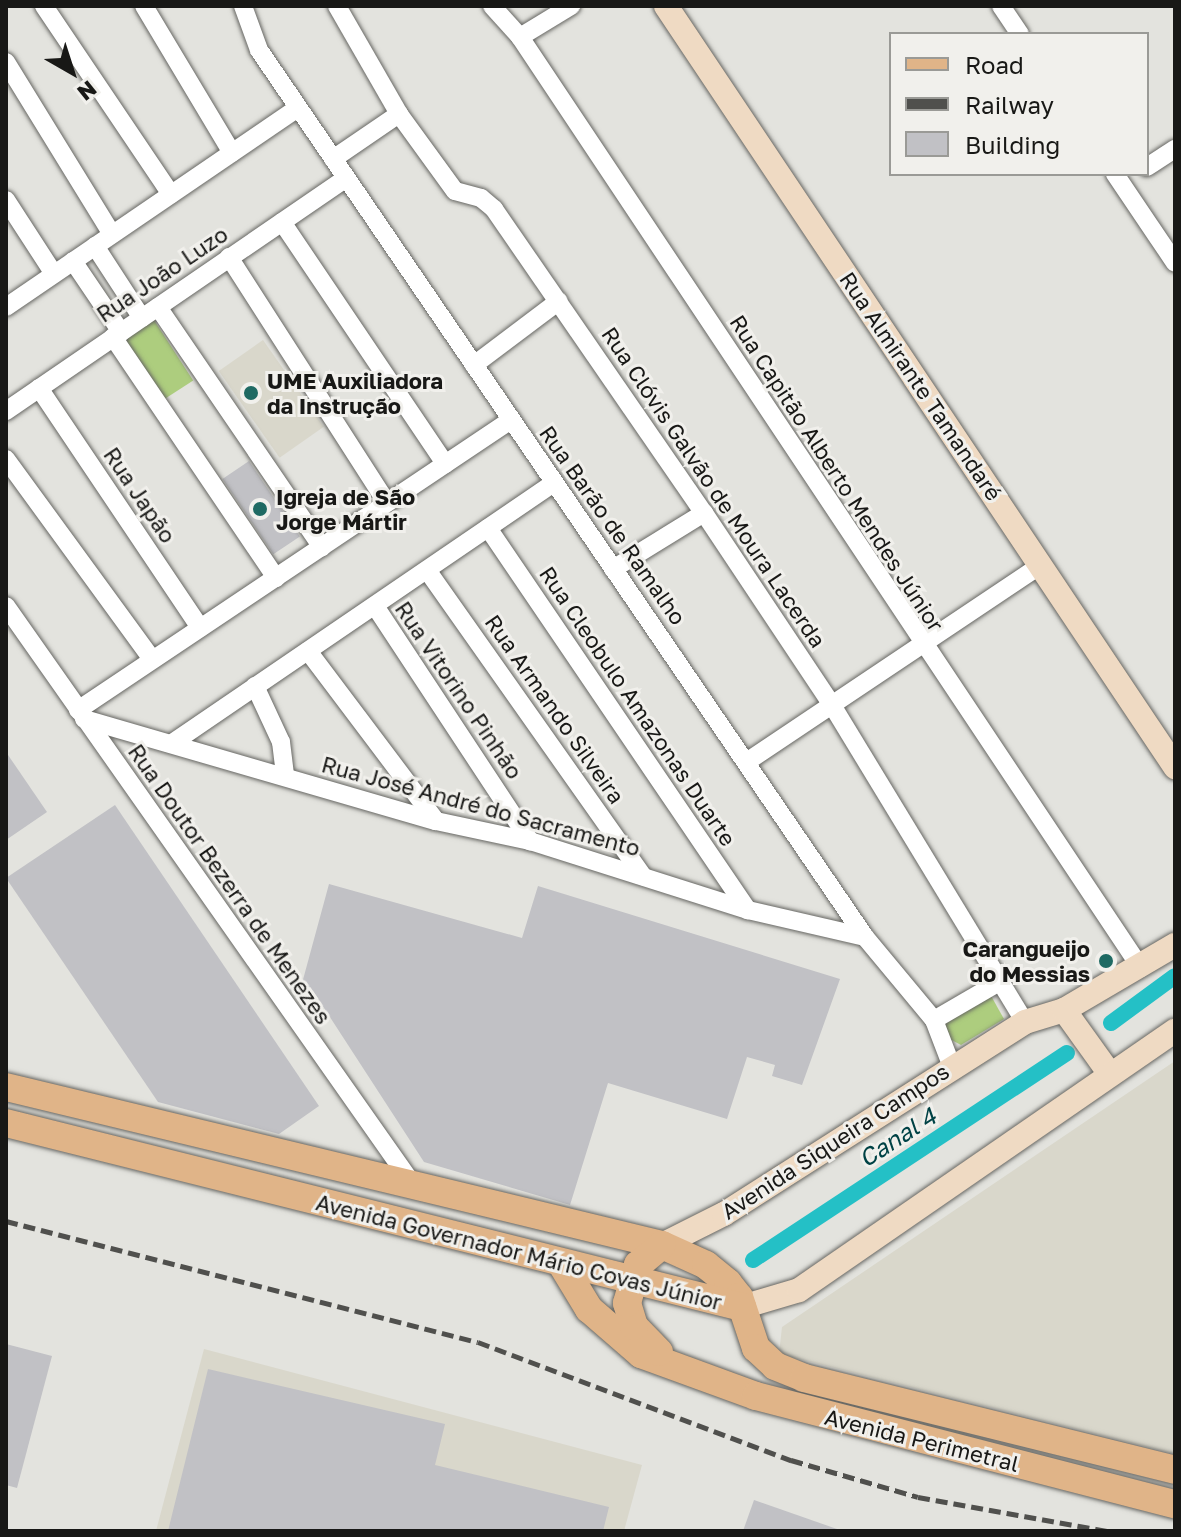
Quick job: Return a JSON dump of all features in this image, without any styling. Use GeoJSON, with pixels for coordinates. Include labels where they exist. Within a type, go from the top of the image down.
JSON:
{"type":"FeatureCollection","features":[{"type":"Feature","properties":{"kind":"main road","name":"Rua Almirante Tamandaré"},"geometry":{"type":"LineString","coordinates":[[666,6],[1175,767]]}},
{"type":"Feature","properties":{"kind":"main road","name":"Avenida Siqueira Campos"},"geometry":{"type":"LineString","coordinates":[[662,1245],[724,1214],[1025,1022],[1067,1015],[1175,945]]}},
{"type":"Feature","properties":{"kind":"main road"},"geometry":{"type":"LineString","coordinates":[[1067,1015],[1106,1068]]}},
{"type":"Feature","properties":{"kind":"main road"},"geometry":{"type":"LineString","coordinates":[[742,1307],[799,1290],[1106,1068],[1175,1031]]}},
{"type":"Feature","properties":{"kind":"main road","name":"Avenida Governador Mário Covas Júnior"},"geometry":{"type":"LineString","coordinates":[[6,1087],[415,1188],[662,1245],[718,1273],[742,1307]]}},
{"type":"Feature","properties":{"kind":"main road","name":"Avenida Governador Mário Covas Júnior"},"geometry":{"type":"LineString","coordinates":[[6,1123],[631,1283],[742,1307]]}},
{"type":"Feature","properties":{"kind":"main road"},"geometry":{"type":"LineString","coordinates":[[662,1245],[638,1265],[627,1303],[634,1326],[672,1366]]}},
{"type":"Feature","properties":{"kind":"main road","name":"Avenida Perimetral"},"geometry":{"type":"LineString","coordinates":[[561,1263],[589,1309],[618,1338],[672,1366],[770,1400],[1175,1504]]}},
{"type":"Feature","properties":{"kind":"main road","name":"Avenida Perimetral"},"geometry":{"type":"LineString","coordinates":[[742,1307],[756,1348],[775,1366],[804,1378],[1175,1470]]}},
{"type":"Feature","properties":{"kind":"street"},"geometry":{"type":"LineString","coordinates":[[44,6],[171,194]]}},
{"type":"Feature","properties":{"kind":"street"},"geometry":{"type":"LineString","coordinates":[[144,6],[232,153]]}},
{"type":"Feature","properties":{"kind":"street","name":"Rua Barão de Ramalho"},"geometry":{"type":"LineString","coordinates":[[243,6],[253,40],[298,108],[748,761],[865,937],[934,1020],[952,1067]]}},
{"type":"Feature","properties":{"kind":"street","name":"Rua Clóvis Galvão de Moura Lacerda"},"geometry":{"type":"LineString","coordinates":[[337,6],[399,114],[455,191],[481,198],[494,209],[704,513],[832,705],[1025,1022]]}},
{"type":"Feature","properties":{"kind":"street","name":"Rua Capitão Alberto Mendes Júnior"},"geometry":{"type":"LineString","coordinates":[[492,6],[520,37],[922,646],[1141,968]]}},
{"type":"Feature","properties":{"kind":"street"},"geometry":{"type":"LineString","coordinates":[[520,37],[571,6]]}},
{"type":"Feature","properties":{"kind":"street"},"geometry":{"type":"LineString","coordinates":[[1001,6],[1019,32]]}},
{"type":"Feature","properties":{"kind":"street"},"geometry":{"type":"LineString","coordinates":[[6,62],[112,234]]}},
{"type":"Feature","properties":{"kind":"street"},"geometry":{"type":"LineString","coordinates":[[6,307],[298,108]]}},
{"type":"Feature","properties":{"kind":"street"},"geometry":{"type":"LineString","coordinates":[[333,159],[399,114]]}},
{"type":"Feature","properties":{"kind":"street"},"geometry":{"type":"LineString","coordinates":[[1149,166],[1175,149]]}},
{"type":"Feature","properties":{"kind":"street"},"geometry":{"type":"LineString","coordinates":[[1125,177],[1175,263]]}},
{"type":"Feature","properties":{"kind":"street","name":"Rua João Luzo"},"geometry":{"type":"LineString","coordinates":[[6,411],[346,178]]}},
{"type":"Feature","properties":{"kind":"street"},"geometry":{"type":"LineString","coordinates":[[6,200],[54,274]]}},
{"type":"Feature","properties":{"kind":"street"},"geometry":{"type":"LineString","coordinates":[[282,222],[445,464]]}},
{"type":"Feature","properties":{"kind":"street"},"geometry":{"type":"LineString","coordinates":[[95,246],[150,312],[322,547]]}},
{"type":"Feature","properties":{"kind":"street"},"geometry":{"type":"LineString","coordinates":[[229,257],[387,503]]}},
{"type":"Feature","properties":{"kind":"street"},"geometry":{"type":"LineString","coordinates":[[73,261],[117,335],[276,578]]}},
{"type":"Feature","properties":{"kind":"street"},"geometry":{"type":"LineString","coordinates":[[474,365],[559,301]]}},
{"type":"Feature","properties":{"kind":"street","name":"Rua Japão"},"geometry":{"type":"LineString","coordinates":[[39,388],[200,628]]}},
{"type":"Feature","properties":{"kind":"street"},"geometry":{"type":"LineString","coordinates":[[81,714],[152,659],[511,420]]}},
{"type":"Feature","properties":{"kind":"street"},"geometry":{"type":"LineString","coordinates":[[6,459],[152,659]]}},
{"type":"Feature","properties":{"kind":"street"},"geometry":{"type":"LineString","coordinates":[[171,744],[554,483]]}},
{"type":"Feature","properties":{"kind":"street"},"geometry":{"type":"LineString","coordinates":[[613,569],[704,513]]}},
{"type":"Feature","properties":{"kind":"street","name":"Rua Cleobulo Amazonas Duarte"},"geometry":{"type":"LineString","coordinates":[[488,528],[748,910]]}},
{"type":"Feature","properties":{"kind":"street"},"geometry":{"type":"LineString","coordinates":[[748,761],[1041,565]]}},
{"type":"Feature","properties":{"kind":"street","name":"Rua Armando Silveira"},"geometry":{"type":"LineString","coordinates":[[427,570],[643,876]]}},
{"type":"Feature","properties":{"kind":"street","name":"Rua Doutor Bezerra de Menezes"},"geometry":{"type":"LineString","coordinates":[[6,606],[415,1188]]}},
{"type":"Feature","properties":{"kind":"street","name":"Rua Vitorino Pinhão"},"geometry":{"type":"LineString","coordinates":[[375,606],[530,841]]}},
{"type":"Feature","properties":{"kind":"street"},"geometry":{"type":"LineString","coordinates":[[308,651],[436,821]]}},
{"type":"Feature","properties":{"kind":"street"},"geometry":{"type":"LineString","coordinates":[[255,686],[281,742],[285,777]]}},
{"type":"Feature","properties":{"kind":"street","name":"Rua José André do Sacramento"},"geometry":{"type":"LineString","coordinates":[[81,714],[171,744],[436,821],[530,841],[748,910],[865,937]]}},
{"type":"Feature","properties":{"kind":"street"},"geometry":{"type":"LineString","coordinates":[[934,1020],[1001,981]]}},
{"type":"Feature","properties":{"kind":"shaded area","name":"UME Auxiliadora da Instrução"},"geometry":{"type":"Polygon","coordinates":[[[263,340],[324,427],[280,458],[219,371],[263,340]]]}},
{"type":"Feature","properties":{"kind":"shaded area"},"geometry":{"type":"Polygon","coordinates":[[[1175,1061],[1175,1454],[779,1354],[782,1327],[1175,1061]]]}},
{"type":"Feature","properties":{"kind":"shaded area"},"geometry":{"type":"Polygon","coordinates":[[[204,1349],[642,1465],[624,1531],[156,1531],[204,1349]]]}},
{"type":"Feature","properties":{"kind":"green space"},"geometry":{"type":"Polygon","coordinates":[[[154,320],[193,380],[158,403],[119,343],[154,320]]]}},
{"type":"Feature","properties":{"kind":"green space"},"geometry":{"type":"Polygon","coordinates":[[[990,994],[1004,1019],[961,1045],[946,1037],[942,1025],[990,994]]]}},
{"type":"Feature","properties":{"kind":"building","name":"Igreja de São Jorge Mártir"},"geometry":{"type":"Polygon","coordinates":[[[249,461],[300,536],[273,554],[222,479],[249,461]]]}},
{"type":"Feature","properties":{"kind":"building"},"geometry":{"type":"Polygon","coordinates":[[[6,752],[47,812],[6,840],[6,752]]]}},
{"type":"Feature","properties":{"kind":"building"},"geometry":{"type":"Polygon","coordinates":[[[115,805],[319,1106],[279,1134],[158,1102],[6,878],[115,805]]]}},
{"type":"Feature","properties":{"kind":"building"},"geometry":{"type":"Polygon","coordinates":[[[329,884],[522,938],[538,886],[840,979],[802,1085],[772,1076],[775,1065],[747,1057],[727,1119],[608,1083],[570,1205],[424,1162],[313,991],[301,987],[329,884]]]}},
{"type":"Feature","properties":{"kind":"building"},"geometry":{"type":"Polygon","coordinates":[[[6,1344],[52,1356],[17,1488],[6,1485],[6,1344]]]}},
{"type":"Feature","properties":{"kind":"building"},"geometry":{"type":"Polygon","coordinates":[[[208,1369],[445,1424],[435,1465],[609,1507],[603,1531],[168,1531],[208,1369]]]}},
{"type":"Feature","properties":{"kind":"building"},"geometry":{"type":"Polygon","coordinates":[[[754,1500],[837,1529],[743,1531],[754,1500]]]}},
{"type":"Feature","properties":{"kind":"waterway","name":"Canal 4"},"geometry":{"type":"LineString","coordinates":[[1111,1023],[1175,976]]}},
{"type":"Feature","properties":{"kind":"waterway","name":"Canal 4"},"geometry":{"type":"LineString","coordinates":[[753,1260],[1067,1053]]}},
{"type":"Feature","properties":{"kind":"railway"},"geometry":{"type":"LineString","coordinates":[[6,1221],[478,1342],[791,1460],[918,1497],[1107,1531]]}},
{"type":"Feature","properties":{"kind":"place","name":"UME Auxiliadora da Instrução"},"geometry":{"type":"Point","coordinates":[251,393]}},
{"type":"Feature","properties":{"kind":"place","name":"Igreja de São Jorge Mártir"},"geometry":{"type":"Point","coordinates":[260,509]}},
{"type":"Feature","properties":{"kind":"place","name":"Carangueijo do Messias"},"geometry":{"type":"Point","coordinates":[1106,961]}}]}
